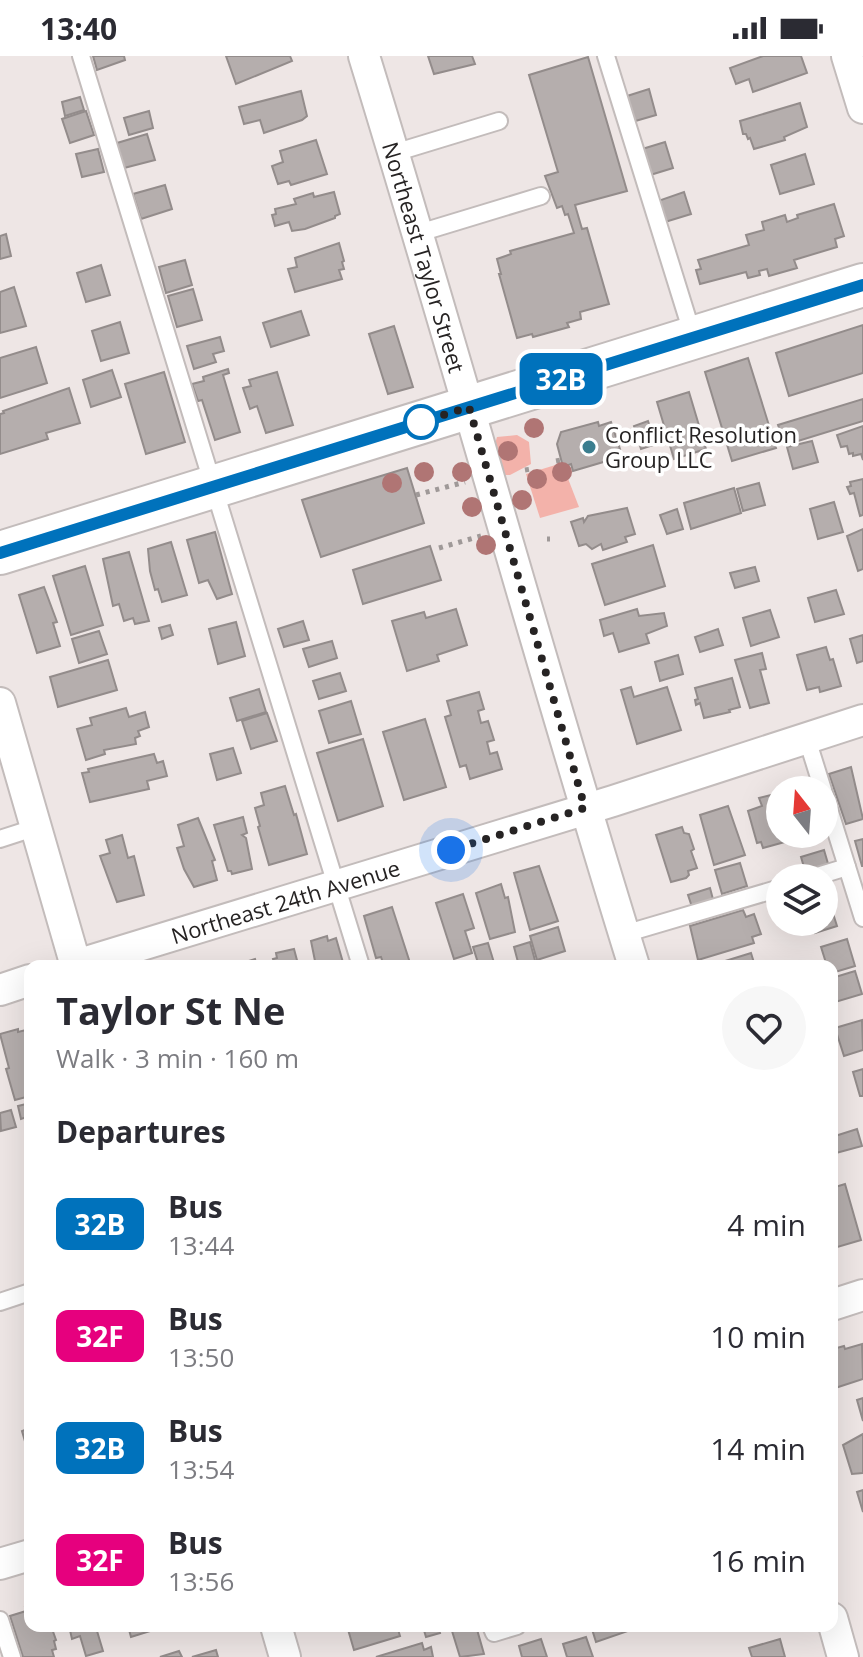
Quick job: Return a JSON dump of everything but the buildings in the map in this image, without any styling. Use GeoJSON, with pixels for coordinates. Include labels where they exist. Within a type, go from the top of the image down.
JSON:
{"type":"FeatureCollection","features":[{"type":"Feature","properties":{"kind":"main road"},"geometry":{"type":"LineString","coordinates":[[0,553],[863,285]]}},
{"type":"Feature","properties":{"kind":"street","name":"Northeast Taylor Street"},"geometry":{"type":"LineString","coordinates":[[364,56],[632,960]]}},
{"type":"Feature","properties":{"kind":"street"},"geometry":{"type":"LineString","coordinates":[[847,56],[863,108]]}},
{"type":"Feature","properties":{"kind":"street"},"geometry":{"type":"LineString","coordinates":[[0,703],[73,960]]}},
{"type":"Feature","properties":{"kind":"street","name":"Northeast 24th Avenue"},"geometry":{"type":"LineString","coordinates":[[94,960],[863,720]]}},
{"type":"Feature","properties":{"kind":"street"},"geometry":{"type":"LineString","coordinates":[[0,990],[24,982]]}},
{"type":"Feature","properties":{"kind":"street"},"geometry":{"type":"LineString","coordinates":[[838,1303],[863,1295]]}},
{"type":"Feature","properties":{"kind":"street"},"geometry":{"type":"LineString","coordinates":[[0,1564],[24,1557]]}},
{"type":"Feature","properties":{"kind":"street"},"geometry":{"type":"LineString","coordinates":[[278,1632],[285,1657]]}},
{"type":"Feature","properties":{"kind":"street"},"geometry":{"type":"LineString","coordinates":[[836,1632],[843,1657]]}},
{"type":"Feature","properties":{"kind":"lane"},"geometry":{"type":"LineString","coordinates":[[81,56],[359,960]]}},
{"type":"Feature","properties":{"kind":"lane"},"geometry":{"type":"LineString","coordinates":[[606,56],[693,338]]}},
{"type":"Feature","properties":{"kind":"lane"},"geometry":{"type":"LineString","coordinates":[[394,153],[499,121]]}},
{"type":"Feature","properties":{"kind":"lane"},"geometry":{"type":"LineString","coordinates":[[419,233],[541,196]]}},
{"type":"Feature","properties":{"kind":"lane"},"geometry":{"type":"LineString","coordinates":[[807,739],[819,776]]}},
{"type":"Feature","properties":{"kind":"lane"},"geometry":{"type":"LineString","coordinates":[[0,839],[37,827]]}},
{"type":"Feature","properties":{"kind":"lane"},"geometry":{"type":"LineString","coordinates":[[838,838],[863,918]]}},
{"type":"Feature","properties":{"kind":"lane"},"geometry":{"type":"LineString","coordinates":[[838,870],[847,867]]}},
{"type":"Feature","properties":{"kind":"lane"},"geometry":{"type":"LineString","coordinates":[[624,934],[766,892]]}},
{"type":"Feature","properties":{"kind":"lane"},"geometry":{"type":"LineString","coordinates":[[0,1302],[24,1294]]}},
{"type":"Feature","properties":{"kind":"lane"},"geometry":{"type":"LineString","coordinates":[[0,1620],[12,1657]]}},
{"type":"Feature","properties":{"kind":"path"},"geometry":{"type":"LineString","coordinates":[[416,495],[469,480]]}},
{"type":"Feature","properties":{"kind":"path"},"geometry":{"type":"LineString","coordinates":[[439,548],[486,535]]}},
{"type":"Feature","properties":{"kind":"shaded area"},"geometry":{"type":"Polygon","coordinates":[[[517,435],[529,442],[531,464],[510,475],[497,475],[492,454],[497,437],[517,435]]]}},
{"type":"Feature","properties":{"kind":"shaded area"},"geometry":{"type":"Polygon","coordinates":[[[562,463],[579,507],[540,518],[526,474],[562,463]]]}},
{"type":"Feature","properties":{"kind":"bus line","name":"32B"},"geometry":{"type":"LineString","coordinates":[[0,553],[863,285]]}},
{"type":"Feature","properties":{"kind":"place","name":"Conflict Resolution Group LLC"},"geometry":{"type":"Point","coordinates":[589,447]}},
{"type":"Feature","properties":{"kind":"route"},"geometry":{"type":"LineString","coordinates":[[421,422],[412,425],[469,407],[585,808],[451,850]]}}]}
